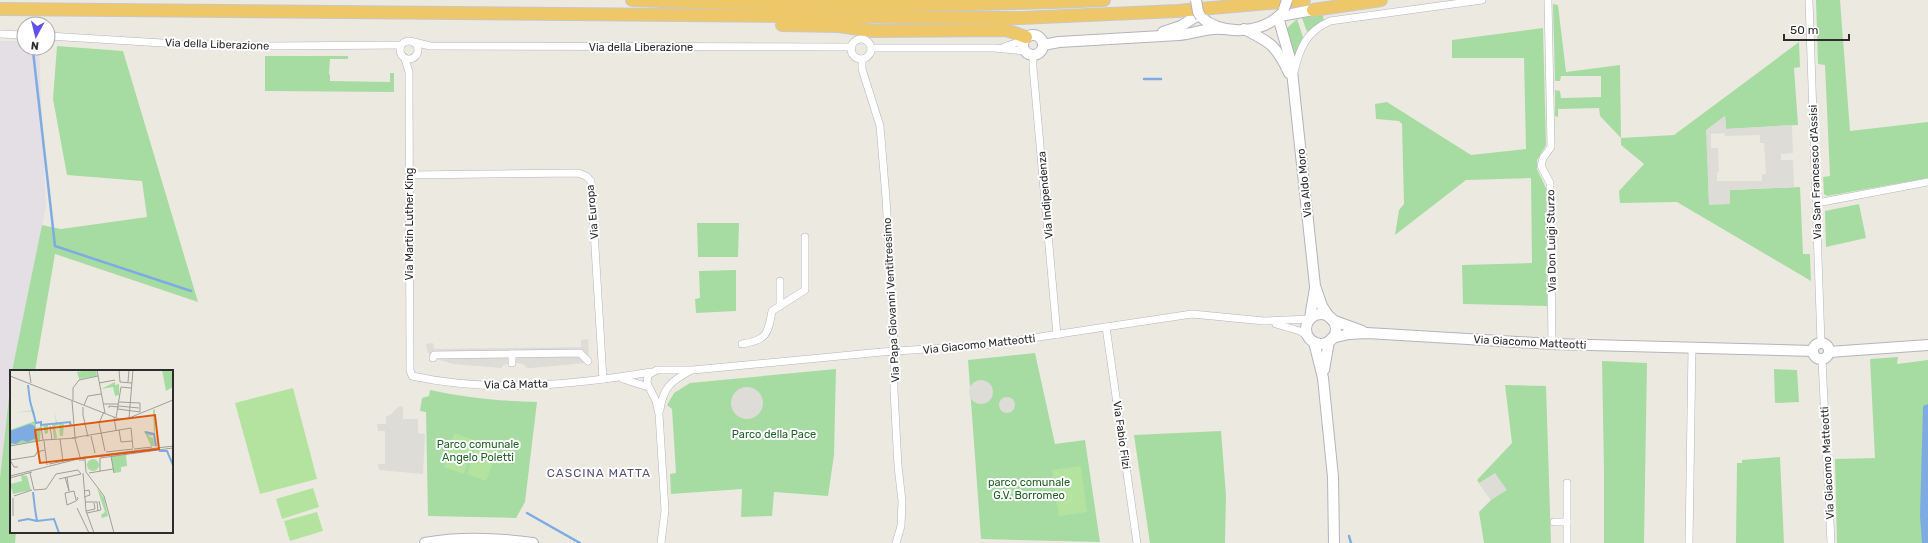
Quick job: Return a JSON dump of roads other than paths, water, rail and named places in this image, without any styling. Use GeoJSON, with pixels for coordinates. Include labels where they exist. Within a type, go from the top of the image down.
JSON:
{"type":"FeatureCollection","features":[{"type":"Feature","properties":{"kind":"highway"},"geometry":{"type":"LineString","coordinates":[[632,0],[760,5],[864,5],[1024,4],[1104,0]]}},
{"type":"Feature","properties":{"kind":"highway"},"geometry":{"type":"LineString","coordinates":[[0,9],[1021,18],[1177,11],[1304,0]]}},
{"type":"Feature","properties":{"kind":"highway"},"geometry":{"type":"LineString","coordinates":[[1313,10],[1381,0]]}},
{"type":"Feature","properties":{"kind":"highway"},"geometry":{"type":"LineString","coordinates":[[562,14],[660,21],[838,26],[873,31],[1006,30],[1027,46]]}},
{"type":"Feature","properties":{"kind":"street"},"geometry":{"type":"LineString","coordinates":[[1292,80],[1299,52],[1310,34],[1317,28],[1330,21],[1482,0]]}},
{"type":"Feature","properties":{"kind":"street","name":"Via Don Luigi Sturzo"},"geometry":{"type":"LineString","coordinates":[[1548,0],[1551,147],[1543,158],[1541,166],[1550,183],[1552,344]]}},
{"type":"Feature","properties":{"kind":"street","name":"Via San Francesco d'Assisi"},"geometry":{"type":"LineString","coordinates":[[1809,0],[1821,343]]}},
{"type":"Feature","properties":{"kind":"street"},"geometry":{"type":"LineString","coordinates":[[1244,29],[1260,26],[1282,11],[1313,10],[1346,18]]}},
{"type":"Feature","properties":{"kind":"street"},"geometry":{"type":"LineString","coordinates":[[1198,11],[1213,25],[1222,29]]}},
{"type":"Feature","properties":{"kind":"street","name":"Via della Liberazione"},"geometry":{"type":"LineString","coordinates":[[1154,35],[1181,26],[1198,11]]}},
{"type":"Feature","properties":{"kind":"street","name":"Via Aldo Moro"},"geometry":{"type":"LineString","coordinates":[[1282,11],[1290,56],[1315,286],[1322,306],[1330,318]]}},
{"type":"Feature","properties":{"kind":"street","name":"Via della Liberazione"},"geometry":{"type":"LineString","coordinates":[[1027,46],[1033,35],[1041,41],[1059,42],[1154,35],[1192,34],[1211,28],[1244,29]]}},
{"type":"Feature","properties":{"kind":"street","name":"Via Aldo Moro"},"geometry":{"type":"LineString","coordinates":[[1244,29],[1264,39],[1276,48],[1292,80]]}},
{"type":"Feature","properties":{"kind":"street"},"geometry":{"type":"LineString","coordinates":[[0,34],[16,35]]}},
{"type":"Feature","properties":{"kind":"street","name":"Via della Liberazione"},"geometry":{"type":"LineString","coordinates":[[56,36],[179,44],[387,46],[400,48],[406,40],[430,46],[852,47],[856,41],[863,39],[869,43],[871,48],[994,48],[1027,46],[1041,50],[1041,41]]}},
{"type":"Feature","properties":{"kind":"street"},"geometry":{"type":"LineString","coordinates":[[409,72],[413,58],[418,50],[414,42]]}},
{"type":"Feature","properties":{"kind":"street","name":"Via della Liberazione"},"geometry":{"type":"LineString","coordinates":[[418,50],[430,46]]}},
{"type":"Feature","properties":{"kind":"street","name":"Via Indipendenza"},"geometry":{"type":"LineString","coordinates":[[1027,46],[1033,67],[1057,335]]}},
{"type":"Feature","properties":{"kind":"street"},"geometry":{"type":"LineString","coordinates":[[852,47],[854,56],[862,59],[870,56],[871,48]]}},
{"type":"Feature","properties":{"kind":"street"},"geometry":{"type":"LineString","coordinates":[[400,48],[409,72]]}},
{"type":"Feature","properties":{"kind":"street"},"geometry":{"type":"LineString","coordinates":[[405,59],[413,58]]}},
{"type":"Feature","properties":{"kind":"street","name":"Via Papa Giovanni Ventitreesimo"},"geometry":{"type":"LineString","coordinates":[[862,59],[862,68],[880,126],[894,351],[894,391],[903,509],[899,536],[896,543]]}},
{"type":"Feature","properties":{"kind":"street","name":"Via Martin Luther King"},"geometry":{"type":"LineString","coordinates":[[409,72],[410,370],[412,376]]}},
{"type":"Feature","properties":{"kind":"street","name":"Via Europa"},"geometry":{"type":"LineString","coordinates":[[409,175],[578,173],[586,176],[591,181],[603,379]]}},
{"type":"Feature","properties":{"kind":"street"},"geometry":{"type":"LineString","coordinates":[[1817,203],[1928,182]]}},
{"type":"Feature","properties":{"kind":"street"},"geometry":{"type":"LineString","coordinates":[[742,344],[756,342],[762,339],[768,332],[772,311],[805,290],[805,237]]}},
{"type":"Feature","properties":{"kind":"street"},"geometry":{"type":"LineString","coordinates":[[780,281],[780,306]]}},
{"type":"Feature","properties":{"kind":"street","name":"Via Aldo Moro"},"geometry":{"type":"LineString","coordinates":[[1310,319],[1315,286]]}},
{"type":"Feature","properties":{"kind":"street","name":"Via Giacomo Matteotti"},"geometry":{"type":"LineString","coordinates":[[651,372],[657,370],[693,370],[894,351],[960,348],[1057,335],[1192,314],[1264,320],[1310,319]]}},
{"type":"Feature","properties":{"kind":"street"},"geometry":{"type":"LineString","coordinates":[[1323,378],[1331,339],[1335,329],[1330,318],[1320,314],[1310,319],[1306,328],[1323,378],[1333,477],[1334,543]]}},
{"type":"Feature","properties":{"kind":"street","name":"Via Giacomo Matteotti"},"geometry":{"type":"LineString","coordinates":[[1330,318],[1367,334]]}},
{"type":"Feature","properties":{"kind":"street","name":"Via Giacomo Matteotti"},"geometry":{"type":"LineString","coordinates":[[1264,320],[1293,328],[1311,339]]}},
{"type":"Feature","properties":{"kind":"street","name":"Via Fabio Filzi"},"geometry":{"type":"LineString","coordinates":[[1106,327],[1136,543]]}},
{"type":"Feature","properties":{"kind":"street","name":"Via Giacomo Matteotti"},"geometry":{"type":"LineString","coordinates":[[1331,339],[1349,334],[1367,334],[1552,344],[1813,351]]}},
{"type":"Feature","properties":{"kind":"street"},"geometry":{"type":"LineString","coordinates":[[1311,339],[1321,344],[1331,339]]}},
{"type":"Feature","properties":{"kind":"street"},"geometry":{"type":"LineString","coordinates":[[1821,343],[1826,345],[1829,352],[1827,357],[1822,360],[1816,358],[1813,351],[1815,345],[1821,343]]}},
{"type":"Feature","properties":{"kind":"street"},"geometry":{"type":"LineString","coordinates":[[1829,352],[1928,345]]}},
{"type":"Feature","properties":{"kind":"street"},"geometry":{"type":"LineString","coordinates":[[1689,543],[1692,348]]}},
{"type":"Feature","properties":{"kind":"street"},"geometry":{"type":"LineString","coordinates":[[433,358],[434,356],[580,353],[588,362]]}},
{"type":"Feature","properties":{"kind":"street"},"geometry":{"type":"LineString","coordinates":[[512,354],[512,363]]}},
{"type":"Feature","properties":{"kind":"street","name":"Via Giacomo Matteotti"},"geometry":{"type":"LineString","coordinates":[[1822,360],[1831,543]]}},
{"type":"Feature","properties":{"kind":"street","name":"Via Giacomo Matteotti"},"geometry":{"type":"LineString","coordinates":[[661,543],[665,510],[659,414],[661,401],[670,383],[693,370]]}},
{"type":"Feature","properties":{"kind":"street"},"geometry":{"type":"LineString","coordinates":[[664,371],[669,376],[670,383]]}},
{"type":"Feature","properties":{"kind":"street"},"geometry":{"type":"LineString","coordinates":[[651,372],[647,379],[649,388],[657,393],[665,391]]}},
{"type":"Feature","properties":{"kind":"street","name":"Via Cà Matta"},"geometry":{"type":"LineString","coordinates":[[412,376],[467,384],[534,385],[619,378],[651,372]]}},
{"type":"Feature","properties":{"kind":"street","name":"Via Cà Matta"},"geometry":{"type":"LineString","coordinates":[[619,378],[649,388]]}},
{"type":"Feature","properties":{"kind":"street","name":"Via Giacomo Matteotti"},"geometry":{"type":"LineString","coordinates":[[649,388],[659,414]]}},
{"type":"Feature","properties":{"kind":"street"},"geometry":{"type":"LineString","coordinates":[[1567,483],[1567,543]]}},
{"type":"Feature","properties":{"kind":"street"},"geometry":{"type":"LineString","coordinates":[[1554,522],[1567,522]]}},
{"type":"Feature","properties":{"kind":"street"},"geometry":{"type":"LineString","coordinates":[[425,543],[455,539],[485,538],[534,543]]}},
{"type":"Feature","properties":{"kind":"water"},"geometry":{"type":"Polygon","coordinates":[[[1928,404],[1928,543],[1922,543],[1920,516],[1923,406],[1928,404]]]}},
{"type":"Feature","properties":{"kind":"waterway"},"geometry":{"type":"LineString","coordinates":[[34,56],[55,246],[191,291]]}},
{"type":"Feature","properties":{"kind":"waterway"},"geometry":{"type":"LineString","coordinates":[[1144,79],[1161,79]]}},
{"type":"Feature","properties":{"kind":"waterway"},"geometry":{"type":"LineString","coordinates":[[527,513],[580,543]]}},
{"type":"Feature","properties":{"kind":"waterway"},"geometry":{"type":"LineString","coordinates":[[1349,536],[1351,543]]}},
{"type":"Feature","properties":{"kind":"district","name":"CASCINA MATTA"},"geometry":{"type":"Point","coordinates":[599,473]}},
{"type":"Feature","properties":{"kind":"park label","name":"Parco della Pace"},"geometry":{"type":"Point","coordinates":[774,434]}},
{"type":"Feature","properties":{"kind":"park label","name":"Parco comunale Angelo Poletti"},"geometry":{"type":"Point","coordinates":[478,450]}},
{"type":"Feature","properties":{"kind":"park label","name":"parco comunale G.V. Borromeo"},"geometry":{"type":"Point","coordinates":[1029,488]}}]}
